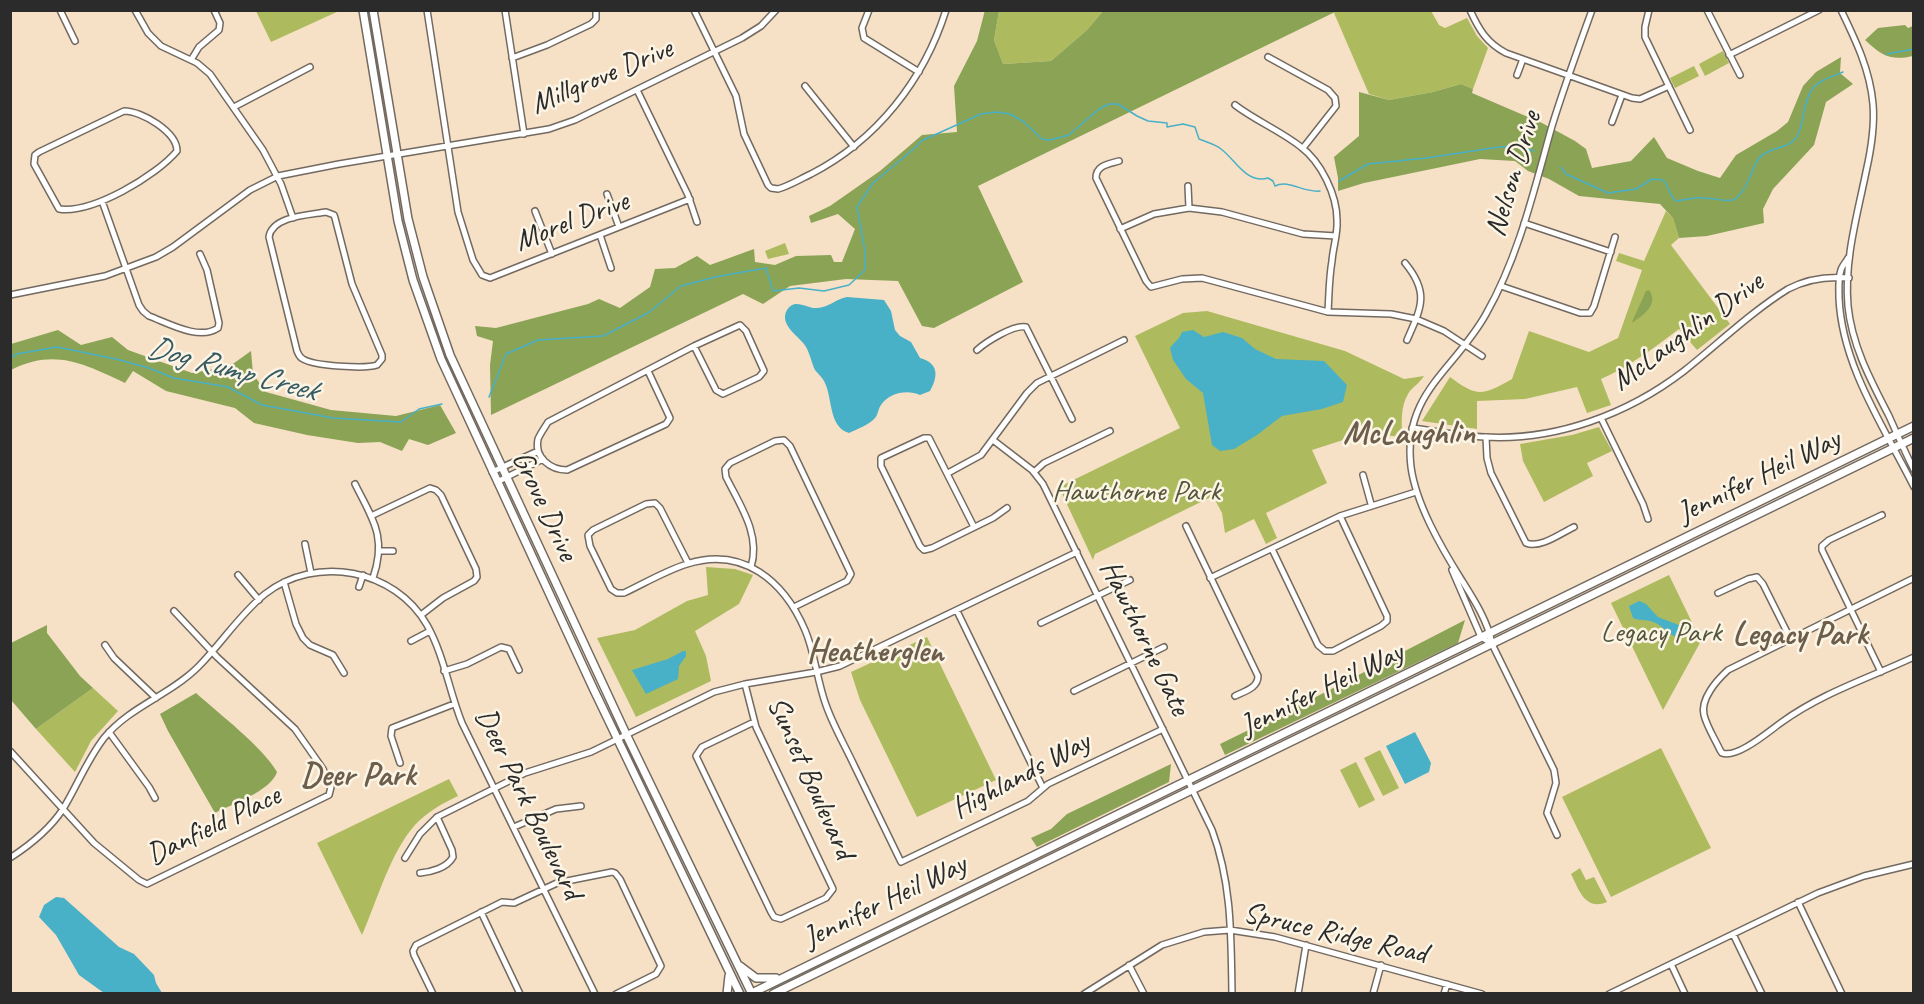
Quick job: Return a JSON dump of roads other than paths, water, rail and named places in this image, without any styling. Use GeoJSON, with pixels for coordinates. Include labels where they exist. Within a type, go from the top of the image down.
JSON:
{"type":"FeatureCollection","features":[{"type":"Feature","properties":{"kind":"main road","name":"Grove Drive"},"geometry":{"type":"LineString","coordinates":[[363,10],[386,156],[402,239],[427,322],[455,393],[496,482],[740,993]]}},
{"type":"Feature","properties":{"kind":"main road","name":"Grove Drive"},"geometry":{"type":"LineString","coordinates":[[373,10],[412,237],[437,319],[460,378],[501,468],[751,993]]}},
{"type":"Feature","properties":{"kind":"main road","name":"Jennifer Heil Way"},"geometry":{"type":"LineString","coordinates":[[751,993],[1914,426]]}},
{"type":"Feature","properties":{"kind":"main road","name":"Jennifer Heil Way"},"geometry":{"type":"LineString","coordinates":[[773,993],[780,992],[1914,438]]}},
{"type":"Feature","properties":{"kind":"main road"},"geometry":{"type":"LineString","coordinates":[[738,964],[756,978],[768,980],[784,976]]}},
{"type":"Feature","properties":{"kind":"main road"},"geometry":{"type":"LineString","coordinates":[[727,993],[730,983],[729,970]]}},
{"type":"Feature","properties":{"kind":"street"},"geometry":{"type":"LineString","coordinates":[[60,10],[75,41]]}},
{"type":"Feature","properties":{"kind":"street"},"geometry":{"type":"LineString","coordinates":[[135,10],[152,38],[165,49],[191,60],[210,74],[260,144],[278,176],[293,218]]}},
{"type":"Feature","properties":{"kind":"street"},"geometry":{"type":"LineString","coordinates":[[191,60],[199,47],[219,30],[220,23],[214,10]]}},
{"type":"Feature","properties":{"kind":"street","name":"Morel Drive"},"geometry":{"type":"LineString","coordinates":[[427,10],[463,232],[479,273],[490,278],[690,200]]}},
{"type":"Feature","properties":{"kind":"street"},"geometry":{"type":"LineString","coordinates":[[505,10],[524,134]]}},
{"type":"Feature","properties":{"kind":"street"},"geometry":{"type":"LineString","coordinates":[[512,58],[547,45],[591,24],[596,19],[596,10]]}},
{"type":"Feature","properties":{"kind":"street"},"geometry":{"type":"LineString","coordinates":[[694,10],[736,96],[741,122],[750,147],[771,188],[784,188],[824,167],[854,147],[884,120],[919,72],[931,51],[946,10]]}},
{"type":"Feature","properties":{"kind":"street","name":"Millgrove Drive"},"geometry":{"type":"LineString","coordinates":[[10,295],[105,276],[156,257],[250,190],[278,176],[396,154],[524,134],[569,122],[715,52],[755,30],[776,10]]}},
{"type":"Feature","properties":{"kind":"street"},"geometry":{"type":"LineString","coordinates":[[869,10],[861,33],[868,41],[919,72]]}},
{"type":"Feature","properties":{"kind":"street"},"geometry":{"type":"LineString","coordinates":[[1470,10],[1479,29],[1491,44],[1506,53],[1640,99],[1669,86]]}},
{"type":"Feature","properties":{"kind":"street","name":"Nelson Drive"},"geometry":{"type":"LineString","coordinates":[[1481,637],[1448,558],[1416,492],[1410,453],[1412,428],[1427,390],[1466,344],[1485,317],[1501,286],[1524,223],[1569,75],[1592,10]]}},
{"type":"Feature","properties":{"kind":"street"},"geometry":{"type":"LineString","coordinates":[[1649,10],[1644,27],[1645,37],[1690,130]]}},
{"type":"Feature","properties":{"kind":"street"},"geometry":{"type":"LineString","coordinates":[[1707,10],[1740,75]]}},
{"type":"Feature","properties":{"kind":"street"},"geometry":{"type":"LineString","coordinates":[[1729,55],[1820,10]]}},
{"type":"Feature","properties":{"kind":"street"},"geometry":{"type":"LineString","coordinates":[[1841,10],[1862,56],[1874,107],[1870,154],[1848,258],[1848,304],[1854,341],[1862,363],[1898,434],[1898,446],[1914,487]]}},
{"type":"Feature","properties":{"kind":"street"},"geometry":{"type":"LineString","coordinates":[[1268,57],[1328,90],[1335,98],[1336,106],[1304,148]]}},
{"type":"Feature","properties":{"kind":"street"},"geometry":{"type":"LineString","coordinates":[[1517,75],[1523,59]]}},
{"type":"Feature","properties":{"kind":"street"},"geometry":{"type":"LineString","coordinates":[[234,106],[310,68]]}},
{"type":"Feature","properties":{"kind":"street"},"geometry":{"type":"LineString","coordinates":[[805,86],[854,147]]}},
{"type":"Feature","properties":{"kind":"street"},"geometry":{"type":"LineString","coordinates":[[637,90],[690,200],[697,222]]}},
{"type":"Feature","properties":{"kind":"street"},"geometry":{"type":"LineString","coordinates":[[1612,122],[1623,95]]}},
{"type":"Feature","properties":{"kind":"street"},"geometry":{"type":"LineString","coordinates":[[1235,105],[1304,148],[1320,168],[1333,197],[1337,217],[1328,312]]}},
{"type":"Feature","properties":{"kind":"street"},"geometry":{"type":"LineString","coordinates":[[133,112],[153,121],[176,144],[177,151],[132,186],[102,201],[67,210],[59,209],[34,164],[35,156],[119,113],[133,112]]}},
{"type":"Feature","properties":{"kind":"street"},"geometry":{"type":"LineString","coordinates":[[1119,161],[1100,168],[1096,178],[1146,281],[1152,287],[1182,279],[1202,278],[1328,312],[1391,314],[1416,319],[1444,331],[1482,356]]}},
{"type":"Feature","properties":{"kind":"street"},"geometry":{"type":"LineString","coordinates":[[1188,186],[1190,208]]}},
{"type":"Feature","properties":{"kind":"street"},"geometry":{"type":"LineString","coordinates":[[607,194],[619,227]]}},
{"type":"Feature","properties":{"kind":"street"},"geometry":{"type":"LineString","coordinates":[[102,201],[139,305],[145,314],[186,329],[206,332],[218,328],[219,323],[207,270],[200,254]]}},
{"type":"Feature","properties":{"kind":"street"},"geometry":{"type":"LineString","coordinates":[[1120,229],[1154,214],[1190,208],[1222,212],[1303,234],[1336,236]]}},
{"type":"Feature","properties":{"kind":"street"},"geometry":{"type":"LineString","coordinates":[[535,211],[552,254]]}},
{"type":"Feature","properties":{"kind":"street"},"geometry":{"type":"LineString","coordinates":[[327,212],[334,215],[352,284],[382,355],[377,365],[351,367],[309,361],[299,355],[269,237],[274,226],[293,218],[327,212]]}},
{"type":"Feature","properties":{"kind":"street"},"geometry":{"type":"LineString","coordinates":[[1524,223],[1611,252]]}},
{"type":"Feature","properties":{"kind":"street"},"geometry":{"type":"LineString","coordinates":[[600,235],[611,268]]}},
{"type":"Feature","properties":{"kind":"street"},"geometry":{"type":"LineString","coordinates":[[1501,286],[1580,313],[1590,313],[1615,237]]}},
{"type":"Feature","properties":{"kind":"street"},"geometry":{"type":"LineString","coordinates":[[1848,258],[1841,269],[1839,304],[1847,349],[1888,438],[1898,446],[1914,470]]}},
{"type":"Feature","properties":{"kind":"street"},"geometry":{"type":"LineString","coordinates":[[1404,263],[1411,271],[1421,292],[1422,304],[1407,340]]}},
{"type":"Feature","properties":{"kind":"street","name":"McLaughlin Drive"},"geometry":{"type":"LineString","coordinates":[[1412,428],[1486,437],[1546,433],[1601,418],[1662,387],[1788,289],[1810,280],[1849,278]]}},
{"type":"Feature","properties":{"kind":"street"},"geometry":{"type":"LineString","coordinates":[[648,371],[670,418],[666,424],[567,470],[556,470],[543,459],[538,451],[538,438],[548,422],[694,346],[740,325],[746,331],[764,371],[759,377],[723,394],[716,390],[694,346]]}},
{"type":"Feature","properties":{"kind":"street"},"geometry":{"type":"LineString","coordinates":[[977,350],[1017,327],[1024,326],[1029,331],[1072,419]]}},
{"type":"Feature","properties":{"kind":"street"},"geometry":{"type":"LineString","coordinates":[[948,473],[978,458],[1030,389],[1051,376],[1124,340]]}},
{"type":"Feature","properties":{"kind":"street"},"geometry":{"type":"LineString","coordinates":[[1601,418],[1648,519]]}},
{"type":"Feature","properties":{"kind":"street"},"geometry":{"type":"LineString","coordinates":[[1034,472],[1042,464],[1110,431]]}},
{"type":"Feature","properties":{"kind":"street"},"geometry":{"type":"LineString","coordinates":[[974,527],[933,442],[927,437],[880,461],[922,548],[932,548],[974,527],[1007,508]]}},
{"type":"Feature","properties":{"kind":"street"},"geometry":{"type":"LineString","coordinates":[[1486,437],[1486,458],[1491,473],[1526,543],[1539,544],[1574,527]]}},
{"type":"Feature","properties":{"kind":"street"},"geometry":{"type":"LineString","coordinates":[[752,567],[754,550],[752,532],[724,469],[730,463],[775,441],[784,440],[790,446],[851,573],[847,581],[794,607]]}},
{"type":"Feature","properties":{"kind":"street","name":"Hawthorne Gate"},"geometry":{"type":"LineString","coordinates":[[993,440],[1034,472],[1043,484],[1212,830],[1223,864],[1229,898],[1232,993]]}},
{"type":"Feature","properties":{"kind":"street"},"geometry":{"type":"LineString","coordinates":[[492,472],[538,451]]}},
{"type":"Feature","properties":{"kind":"street"},"geometry":{"type":"LineString","coordinates":[[496,482],[543,459]]}},
{"type":"Feature","properties":{"kind":"street"},"geometry":{"type":"LineString","coordinates":[[1363,475],[1371,504]]}},
{"type":"Feature","properties":{"kind":"street"},"geometry":{"type":"LineString","coordinates":[[355,483],[378,535],[380,551],[374,578]]}},
{"type":"Feature","properties":{"kind":"street"},"geometry":{"type":"LineString","coordinates":[[371,516],[430,488],[441,495],[476,569],[477,577],[421,615]]}},
{"type":"Feature","properties":{"kind":"street"},"geometry":{"type":"LineString","coordinates":[[1210,578],[1340,516],[1371,504],[1416,492]]}},
{"type":"Feature","properties":{"kind":"street"},"geometry":{"type":"LineString","coordinates":[[688,563],[660,508],[655,504],[646,504],[593,530],[588,536],[590,546],[611,589],[617,593],[624,593],[688,563],[720,559],[752,567],[776,585],[794,607],[807,636],[816,672]]}},
{"type":"Feature","properties":{"kind":"street"},"geometry":{"type":"LineString","coordinates":[[1881,514],[1829,540],[1822,546],[1822,552],[1881,672]]}},
{"type":"Feature","properties":{"kind":"street"},"geometry":{"type":"LineString","coordinates":[[1272,549],[1318,645],[1325,651],[1333,651],[1387,621],[1387,616],[1340,516]]}},
{"type":"Feature","properties":{"kind":"street"},"geometry":{"type":"LineString","coordinates":[[1186,526],[1258,676],[1255,686],[1235,696]]}},
{"type":"Feature","properties":{"kind":"street"},"geometry":{"type":"LineString","coordinates":[[305,544],[311,573]]}},
{"type":"Feature","properties":{"kind":"street"},"geometry":{"type":"LineString","coordinates":[[380,551],[393,551]]}},
{"type":"Feature","properties":{"kind":"street"},"geometry":{"type":"LineString","coordinates":[[405,858],[420,834],[437,817],[525,773],[591,752],[707,694],[745,684],[816,672],[855,660],[1077,552]]}},
{"type":"Feature","properties":{"kind":"street","name":"Nelson Drive"},"geometry":{"type":"LineString","coordinates":[[1448,558],[1472,597],[1490,633],[1492,644],[1555,774],[1556,783],[1547,813],[1557,835]]}},
{"type":"Feature","properties":{"kind":"street","name":"Deer Park Boulevard"},"geometry":{"type":"LineString","coordinates":[[13,857],[50,826],[63,809],[95,750],[109,732],[125,718],[185,679],[259,600],[285,582],[311,573],[344,571],[363,575],[374,578],[398,592],[421,615],[430,631],[454,704],[595,993]]}},
{"type":"Feature","properties":{"kind":"street"},"geometry":{"type":"LineString","coordinates":[[238,575],[259,600]]}},
{"type":"Feature","properties":{"kind":"street"},"geometry":{"type":"LineString","coordinates":[[359,587],[363,575]]}},
{"type":"Feature","properties":{"kind":"street"},"geometry":{"type":"LineString","coordinates":[[1914,578],[1728,670],[1713,687],[1704,714],[1722,753],[1730,754],[1748,746],[1816,700],[1914,657]]}},
{"type":"Feature","properties":{"kind":"street"},"geometry":{"type":"LineString","coordinates":[[1718,594],[1748,579],[1761,580],[1790,638]]}},
{"type":"Feature","properties":{"kind":"street"},"geometry":{"type":"LineString","coordinates":[[1041,623],[1130,580]]}},
{"type":"Feature","properties":{"kind":"street"},"geometry":{"type":"LineString","coordinates":[[285,582],[296,624],[303,638],[310,645],[333,655],[344,673]]}},
{"type":"Feature","properties":{"kind":"street"},"geometry":{"type":"LineString","coordinates":[[174,611],[212,652]]}},
{"type":"Feature","properties":{"kind":"street"},"geometry":{"type":"LineString","coordinates":[[957,611],[1042,788]]}},
{"type":"Feature","properties":{"kind":"street"},"geometry":{"type":"LineString","coordinates":[[411,641],[430,631]]}},
{"type":"Feature","properties":{"kind":"street"},"geometry":{"type":"LineString","coordinates":[[1481,637],[1492,644]]}},
{"type":"Feature","properties":{"kind":"street"},"geometry":{"type":"LineString","coordinates":[[105,645],[114,658],[156,698]]}},
{"type":"Feature","properties":{"kind":"street"},"geometry":{"type":"LineString","coordinates":[[1074,692],[1164,646]]}},
{"type":"Feature","properties":{"kind":"street"},"geometry":{"type":"LineString","coordinates":[[444,671],[467,664],[501,647],[509,649],[519,670]]}},
{"type":"Feature","properties":{"kind":"street","name":"Danfield Place"},"geometry":{"type":"LineString","coordinates":[[63,809],[94,843],[141,882],[147,884],[329,795],[331,790],[329,783],[318,760],[300,735],[212,652]]}},
{"type":"Feature","properties":{"kind":"street","name":"Highlands Way"},"geometry":{"type":"LineString","coordinates":[[816,672],[829,713],[901,862],[1028,801],[1042,788],[1163,729]]}},
{"type":"Feature","properties":{"kind":"street","name":"Sunset Boulevard"},"geometry":{"type":"LineString","coordinates":[[745,684],[754,722],[831,882],[832,891],[826,898],[784,918],[774,917],[697,760],[697,753],[702,747],[754,722]]}},
{"type":"Feature","properties":{"kind":"street"},"geometry":{"type":"LineString","coordinates":[[400,764],[391,736],[392,728],[454,704]]}},
{"type":"Feature","properties":{"kind":"street"},"geometry":{"type":"LineString","coordinates":[[109,732],[155,798]]}},
{"type":"Feature","properties":{"kind":"street"},"geometry":{"type":"LineString","coordinates":[[10,751],[63,809]]}},
{"type":"Feature","properties":{"kind":"street"},"geometry":{"type":"LineString","coordinates":[[514,827],[556,809],[581,806]]}},
{"type":"Feature","properties":{"kind":"street"},"geometry":{"type":"LineString","coordinates":[[420,873],[433,871],[450,862],[453,857],[437,817]]}},
{"type":"Feature","properties":{"kind":"street"},"geometry":{"type":"LineString","coordinates":[[10,850],[13,857]]}},
{"type":"Feature","properties":{"kind":"street"},"geometry":{"type":"LineString","coordinates":[[1610,993],[1798,902],[1863,876],[1914,864]]}},
{"type":"Feature","properties":{"kind":"street"},"geometry":{"type":"LineString","coordinates":[[433,993],[414,955],[414,948],[419,943],[502,902],[514,903],[544,888],[615,873],[618,875],[661,966],[656,974],[616,993]]}},
{"type":"Feature","properties":{"kind":"street"},"geometry":{"type":"LineString","coordinates":[[1798,902],[1842,993]]}},
{"type":"Feature","properties":{"kind":"street"},"geometry":{"type":"LineString","coordinates":[[481,912],[520,993]]}},
{"type":"Feature","properties":{"kind":"street","name":"Spruce Ridge Road"},"geometry":{"type":"LineString","coordinates":[[1084,993],[1162,945],[1204,932],[1230,930],[1251,932],[1306,945],[1482,993]]}},
{"type":"Feature","properties":{"kind":"street"},"geometry":{"type":"LineString","coordinates":[[1733,934],[1762,993]]}},
{"type":"Feature","properties":{"kind":"street"},"geometry":{"type":"LineString","coordinates":[[1298,993],[1306,945]]}},
{"type":"Feature","properties":{"kind":"street"},"geometry":{"type":"LineString","coordinates":[[1671,964],[1686,993]]}},
{"type":"Feature","properties":{"kind":"street"},"geometry":{"type":"LineString","coordinates":[[1129,965],[1144,993]]}},
{"type":"Feature","properties":{"kind":"street"},"geometry":{"type":"LineString","coordinates":[[1373,993],[1381,965]]}},
{"type":"Feature","properties":{"kind":"street"},"geometry":{"type":"LineString","coordinates":[[1444,993],[1447,984]]}},
{"type":"Feature","properties":{"kind":"water"},"geometry":{"type":"Polygon","coordinates":[[[847,297],[884,300],[891,311],[895,330],[911,342],[920,358],[933,366],[936,375],[930,391],[920,395],[910,392],[893,395],[884,401],[876,417],[849,433],[842,430],[834,418],[824,381],[815,370],[806,347],[785,320],[787,310],[794,304],[821,308],[847,297]]]}},
{"type":"Feature","properties":{"kind":"water"},"geometry":{"type":"Polygon","coordinates":[[[1193,330],[1204,337],[1223,332],[1242,338],[1255,349],[1276,359],[1324,361],[1347,385],[1343,402],[1322,409],[1282,416],[1234,449],[1220,451],[1212,445],[1203,393],[1186,379],[1173,360],[1170,348],[1182,332],[1193,330]]]}},
{"type":"Feature","properties":{"kind":"water"},"geometry":{"type":"Polygon","coordinates":[[[1639,601],[1646,604],[1658,617],[1684,627],[1687,634],[1678,638],[1656,623],[1633,618],[1629,606],[1639,601]]]}},
{"type":"Feature","properties":{"kind":"water"},"geometry":{"type":"Polygon","coordinates":[[[686,651],[686,656],[679,666],[678,679],[646,694],[632,670],[668,659],[686,651]]]}},
{"type":"Feature","properties":{"kind":"water"},"geometry":{"type":"Polygon","coordinates":[[[1415,732],[1431,763],[1429,772],[1405,784],[1386,746],[1415,732]]]}},
{"type":"Feature","properties":{"kind":"water"},"geometry":{"type":"Polygon","coordinates":[[[56,897],[64,898],[119,947],[134,954],[154,975],[162,993],[104,993],[79,975],[56,935],[39,917],[44,905],[56,897]]]}},
{"type":"Feature","properties":{"kind":"waterway","name":"Dog Rump Creek"},"geometry":{"type":"LineString","coordinates":[[1887,54],[1914,49]]}},
{"type":"Feature","properties":{"kind":"waterway","name":"Dog Rump Creek"},"geometry":{"type":"LineString","coordinates":[[1561,167],[1566,174],[1608,193],[1636,189],[1652,179],[1663,180],[1676,201],[1693,198],[1732,200],[1745,187],[1761,156],[1789,144],[1796,138],[1808,97],[1814,86],[1843,72]]}},
{"type":"Feature","properties":{"kind":"waterway","name":"Dog Rump Creek"},"geometry":{"type":"LineString","coordinates":[[489,397],[506,354],[538,340],[603,336],[648,313],[681,286],[766,268],[773,291],[799,288],[824,291],[849,285],[865,270],[865,251],[857,207],[873,183],[921,141],[981,114],[997,112],[1010,114],[1024,122],[1042,139],[1050,140],[1069,135],[1099,109],[1109,104],[1118,104],[1148,121],[1167,123],[1167,127],[1183,124],[1195,127],[1199,139],[1219,147],[1253,178],[1268,178],[1275,186],[1286,184],[1320,191]]}},
{"type":"Feature","properties":{"kind":"waterway","name":"Dog Rump Creek"},"geometry":{"type":"LineString","coordinates":[[1339,181],[1368,164],[1499,147],[1517,146],[1534,151]]}},
{"type":"Feature","properties":{"kind":"waterway","name":"Dog Rump Creek"},"geometry":{"type":"LineString","coordinates":[[10,358],[17,354],[57,347],[116,359],[174,378],[228,387],[262,405],[333,418],[401,422],[419,409],[442,404]]}},
{"type":"Feature","properties":{"kind":"district","name":"McLaughlin"},"geometry":{"type":"Point","coordinates":[1409,434]}},
{"type":"Feature","properties":{"kind":"district","name":"Legacy Park"},"geometry":{"type":"Point","coordinates":[1800,635]}},
{"type":"Feature","properties":{"kind":"district","name":"Heatherglen"},"geometry":{"type":"Point","coordinates":[875,652]}},
{"type":"Feature","properties":{"kind":"district","name":"Deer Park"},"geometry":{"type":"Point","coordinates":[358,776]}},
{"type":"Feature","properties":{"kind":"park label","name":"Hawthorne Park"},"geometry":{"type":"Point","coordinates":[1136,492]}}]}
